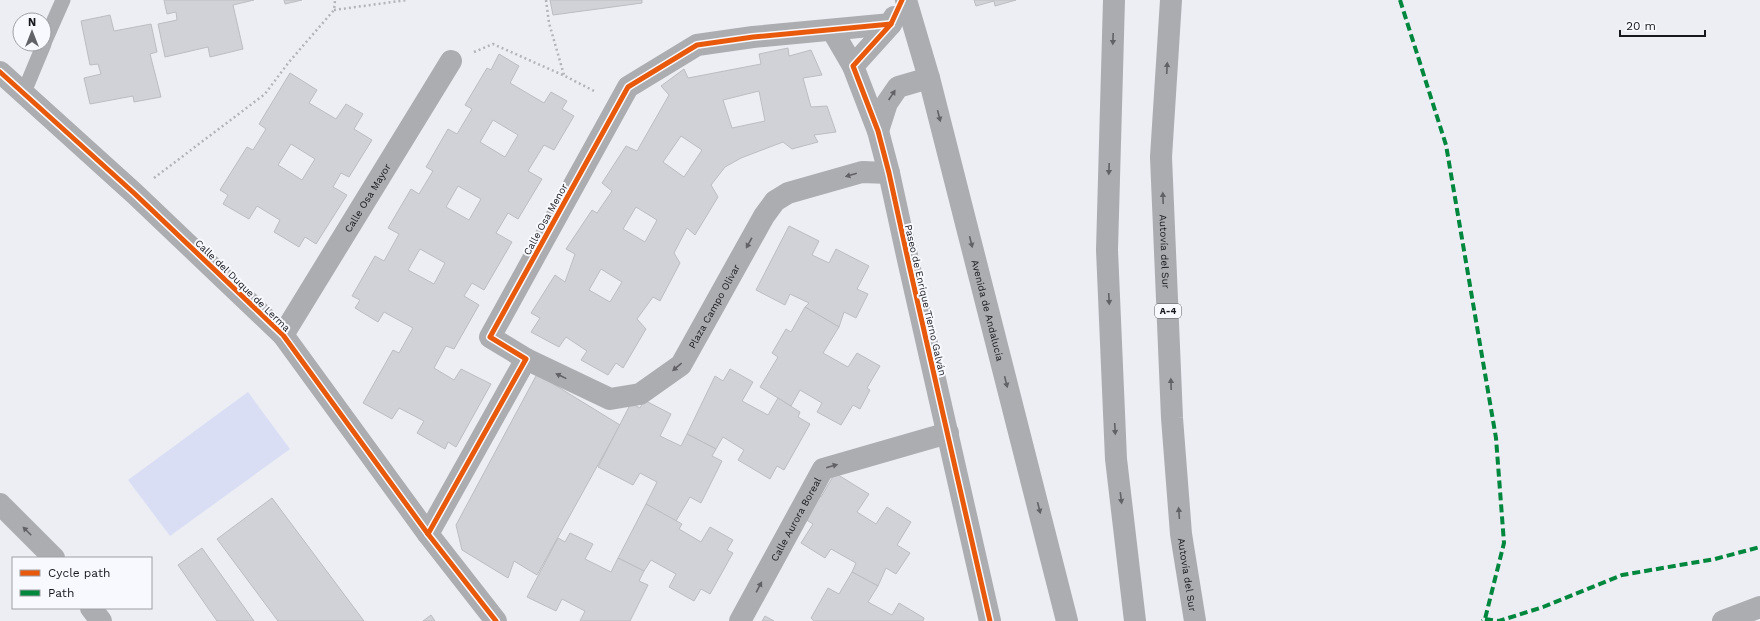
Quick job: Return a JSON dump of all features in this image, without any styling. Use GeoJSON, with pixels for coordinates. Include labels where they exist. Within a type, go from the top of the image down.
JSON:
{"type":"FeatureCollection","features":[{"type":"Feature","properties":{"kind":"highway"},"geometry":{"type":"LineString","coordinates":[[1114,0],[1107,250],[1116,459],[1135,621]]}},
{"type":"Feature","properties":{"kind":"highway","name":"Autovía del Sur"},"geometry":{"type":"LineString","coordinates":[[1171,0],[1161,158],[1172,418],[1180,526],[1195,621]]}},
{"type":"Feature","properties":{"kind":"street"},"geometry":{"type":"LineString","coordinates":[[891,24],[832,30],[853,66],[891,24],[902,0]]}},
{"type":"Feature","properties":{"kind":"street","name":"Avenida de Andalucía"},"geometry":{"type":"LineString","coordinates":[[906,0],[929,78],[1067,621]]}},
{"type":"Feature","properties":{"kind":"street","name":"Calle Osa Menor"},"geometry":{"type":"LineString","coordinates":[[526,359],[490,337],[628,87],[697,45],[753,37],[832,30]]}},
{"type":"Feature","properties":{"kind":"street","name":"Calle Osa Mayor"},"geometry":{"type":"LineString","coordinates":[[283,335],[451,61]]}},
{"type":"Feature","properties":{"kind":"street","name":"Paseo de Enrique Tierno Galván"},"geometry":{"type":"LineString","coordinates":[[853,66],[878,131],[890,173],[990,621]]}},
{"type":"Feature","properties":{"kind":"street","name":"Calle del Duque de Lerma"},"geometry":{"type":"LineString","coordinates":[[0,72],[24,92],[135,194],[283,335],[428,534],[496,621]]}},
{"type":"Feature","properties":{"kind":"street"},"geometry":{"type":"LineString","coordinates":[[878,131],[887,103],[898,87],[929,78]]}},
{"type":"Feature","properties":{"kind":"street","name":"Plaza Campo Olivar"},"geometry":{"type":"LineString","coordinates":[[526,359],[610,399],[640,394],[681,365],[764,216],[775,201],[788,193],[862,172],[890,173]]}},
{"type":"Feature","properties":{"kind":"street"},"geometry":{"type":"LineString","coordinates":[[428,534],[526,359]]}},
{"type":"Feature","properties":{"kind":"street","name":"Calle Aurora Boreal"},"geometry":{"type":"LineString","coordinates":[[740,621],[823,469],[948,434]]}},
{"type":"Feature","properties":{"kind":"street"},"geometry":{"type":"LineString","coordinates":[[0,504],[53,557]]}},
{"type":"Feature","properties":{"kind":"street"},"geometry":{"type":"LineString","coordinates":[[1723,621],[1760,607]]}},
{"type":"Feature","properties":{"kind":"street"},"geometry":{"type":"LineString","coordinates":[[93,609],[100,621]]}},
{"type":"Feature","properties":{"kind":"lane"},"geometry":{"type":"LineString","coordinates":[[52,25],[63,0]]}},
{"type":"Feature","properties":{"kind":"lane"},"geometry":{"type":"LineString","coordinates":[[24,92],[41,52]]}},
{"type":"Feature","properties":{"kind":"path"},"geometry":{"type":"LineString","coordinates":[[135,194],[169,166],[265,94],[289,62],[334,10],[335,0]]}},
{"type":"Feature","properties":{"kind":"path"},"geometry":{"type":"LineString","coordinates":[[334,10],[407,0]]}},
{"type":"Feature","properties":{"kind":"path"},"geometry":{"type":"LineString","coordinates":[[546,0],[549,23],[564,76]]}},
{"type":"Feature","properties":{"kind":"path"},"geometry":{"type":"LineString","coordinates":[[451,61],[493,44],[583,85]]}},
{"type":"Feature","properties":{"kind":"shaded area"},"geometry":{"type":"Polygon","coordinates":[[[248,392],[290,449],[170,536],[128,480],[248,392]]]}},
{"type":"Feature","properties":{"kind":"building"},"geometry":{"type":"Polygon","coordinates":[[[164,0],[254,0],[233,5],[243,49],[210,57],[208,47],[165,57],[158,24],[177,20],[176,12],[167,14],[164,0]]]}},
{"type":"Feature","properties":{"kind":"building"},"geometry":{"type":"Polygon","coordinates":[[[284,0],[302,0],[285,4],[284,0]]]}},
{"type":"Feature","properties":{"kind":"building"},"geometry":{"type":"Polygon","coordinates":[[[550,0],[642,0],[642,3],[553,15],[550,0]]]}},
{"type":"Feature","properties":{"kind":"building"},"geometry":{"type":"Polygon","coordinates":[[[974,0],[1016,0],[995,6],[994,1],[976,6],[974,0]]]}},
{"type":"Feature","properties":{"kind":"building"},"geometry":{"type":"Polygon","coordinates":[[[110,15],[114,31],[151,24],[157,52],[150,54],[161,97],[134,102],[133,96],[90,104],[84,78],[101,74],[98,64],[90,65],[81,21],[110,15]]]}},
{"type":"Feature","properties":{"kind":"building"},"geometry":{"type":"Polygon","coordinates":[[[788,48],[789,56],[811,50],[822,75],[803,78],[811,107],[827,106],[836,132],[814,135],[818,142],[792,149],[783,142],[741,158],[725,167],[711,185],[718,197],[695,235],[687,228],[674,253],[680,263],[660,301],[653,297],[637,319],[646,329],[623,368],[616,363],[608,375],[581,360],[587,351],[566,337],[559,347],[531,332],[540,318],[531,313],[555,275],[565,282],[575,254],[566,249],[592,210],[597,213],[612,191],[602,183],[626,146],[637,151],[669,95],[661,86],[684,69],[688,78],[761,64],[759,54],[788,48]],[[759,91],[723,100],[732,128],[765,121],[759,91]],[[681,136],[663,162],[684,177],[702,150],[681,136]],[[636,207],[623,229],[645,242],[657,220],[636,207]],[[601,269],[589,290],[610,302],[622,282],[601,269]]]}},
{"type":"Feature","properties":{"kind":"building"},"geometry":{"type":"Polygon","coordinates":[[[499,54],[519,66],[510,83],[544,103],[551,92],[567,101],[562,109],[574,116],[554,150],[544,145],[528,171],[542,179],[518,219],[508,213],[496,233],[512,242],[484,290],[472,283],[464,296],[479,305],[454,349],[446,346],[434,368],[454,380],[461,369],[491,384],[456,447],[448,442],[445,449],[417,433],[424,421],[399,408],[392,419],[363,403],[393,350],[399,353],[413,328],[384,312],[378,322],[355,308],[360,300],[352,296],[375,256],[384,261],[399,234],[388,228],[411,189],[419,194],[433,171],[426,167],[448,129],[457,134],[472,109],[465,105],[487,68],[491,70],[499,54]],[[493,120],[480,142],[505,157],[518,135],[493,120]],[[458,186],[446,207],[469,220],[481,199],[458,186]],[[420,249],[408,270],[434,284],[445,263],[420,249]]]}},
{"type":"Feature","properties":{"kind":"building"},"geometry":{"type":"Polygon","coordinates":[[[290,73],[317,90],[309,103],[336,119],[346,104],[363,114],[354,129],[372,140],[349,177],[341,173],[333,187],[347,195],[316,244],[305,237],[299,247],[274,232],[280,220],[257,206],[249,219],[223,204],[228,195],[220,190],[247,147],[253,150],[266,129],[259,124],[290,73]],[[291,144],[278,165],[302,180],[315,159],[291,144]]]}},
{"type":"Feature","properties":{"kind":"building"},"geometry":{"type":"Polygon","coordinates":[[[789,226],[819,241],[812,255],[829,263],[836,249],[869,266],[857,289],[868,294],[856,318],[844,312],[839,327],[805,307],[809,303],[790,294],[785,305],[756,290],[789,226]]]}},
{"type":"Feature","properties":{"kind":"building"},"geometry":{"type":"Polygon","coordinates":[[[805,307],[839,327],[823,353],[848,367],[857,353],[880,366],[867,388],[870,390],[860,409],[853,405],[841,425],[817,412],[822,403],[800,390],[791,406],[760,387],[778,357],[772,353],[786,329],[791,332],[805,307]]]}},
{"type":"Feature","properties":{"kind":"building"},"geometry":{"type":"Polygon","coordinates":[[[730,369],[753,382],[742,401],[768,415],[778,398],[800,412],[798,417],[810,424],[784,470],[777,466],[770,479],[738,460],[744,450],[723,437],[716,449],[687,434],[715,376],[723,381],[730,369]]]}},
{"type":"Feature","properties":{"kind":"building"},"geometry":{"type":"Polygon","coordinates":[[[537,374],[620,425],[537,575],[514,561],[508,578],[462,550],[456,525],[537,374]]]}},
{"type":"Feature","properties":{"kind":"building"},"geometry":{"type":"Polygon","coordinates":[[[644,400],[671,414],[660,436],[681,446],[687,434],[716,449],[712,456],[722,461],[701,503],[690,497],[676,521],[646,504],[657,482],[640,473],[633,485],[598,467],[631,403],[640,408],[644,400]]]}},
{"type":"Feature","properties":{"kind":"building"},"geometry":{"type":"Polygon","coordinates":[[[835,473],[869,494],[857,512],[876,524],[887,507],[911,522],[897,545],[910,553],[896,574],[886,568],[878,586],[852,572],[856,563],[831,549],[825,558],[801,543],[813,524],[800,516],[814,492],[821,497],[835,473]]]}},
{"type":"Feature","properties":{"kind":"building"},"geometry":{"type":"Polygon","coordinates":[[[272,498],[364,621],[278,621],[217,539],[272,498]]]}},
{"type":"Feature","properties":{"kind":"building"},"geometry":{"type":"Polygon","coordinates":[[[646,504],[682,524],[679,529],[701,542],[710,527],[733,540],[727,550],[733,553],[710,594],[701,589],[694,601],[669,587],[676,574],[651,560],[644,571],[618,558],[646,504]]]}},
{"type":"Feature","properties":{"kind":"building"},"geometry":{"type":"Polygon","coordinates":[[[570,533],[593,544],[585,559],[611,572],[618,558],[644,571],[639,581],[648,585],[630,621],[580,621],[585,611],[562,599],[556,611],[527,597],[558,538],[565,542],[570,533]]]}},
{"type":"Feature","properties":{"kind":"building"},"geometry":{"type":"Polygon","coordinates":[[[202,548],[254,621],[217,621],[178,565],[202,548]]]}},
{"type":"Feature","properties":{"kind":"building"},"geometry":{"type":"Polygon","coordinates":[[[852,572],[878,586],[868,602],[892,615],[899,603],[924,618],[923,621],[814,621],[811,618],[828,588],[839,594],[852,572]]]}},
{"type":"Feature","properties":{"kind":"building"},"geometry":{"type":"Polygon","coordinates":[[[431,615],[435,621],[423,621],[431,615]]]}},
{"type":"Feature","properties":{"kind":"building"},"geometry":{"type":"Polygon","coordinates":[[[765,616],[774,621],[762,621],[765,616]]]}},
{"type":"Feature","properties":{"kind":"marked path"},"geometry":{"type":"LineString","coordinates":[[1400,0],[1446,145],[1496,438],[1504,543],[1485,619],[1482,621]]}},
{"type":"Feature","properties":{"kind":"marked path"},"geometry":{"type":"LineString","coordinates":[[1485,619],[1499,621],[1543,607],[1622,575],[1715,559],[1760,547]]}},
{"type":"Feature","properties":{"kind":"cycle path"},"geometry":{"type":"LineString","coordinates":[[902,0],[891,24],[853,66],[878,131],[889,173],[990,621]]}},
{"type":"Feature","properties":{"kind":"cycle path"},"geometry":{"type":"LineString","coordinates":[[428,534],[526,359],[490,337],[628,87],[697,45],[753,37],[891,24]]}},
{"type":"Feature","properties":{"kind":"cycle path"},"geometry":{"type":"LineString","coordinates":[[0,72],[135,194],[283,335],[428,534],[496,621]]}}]}
